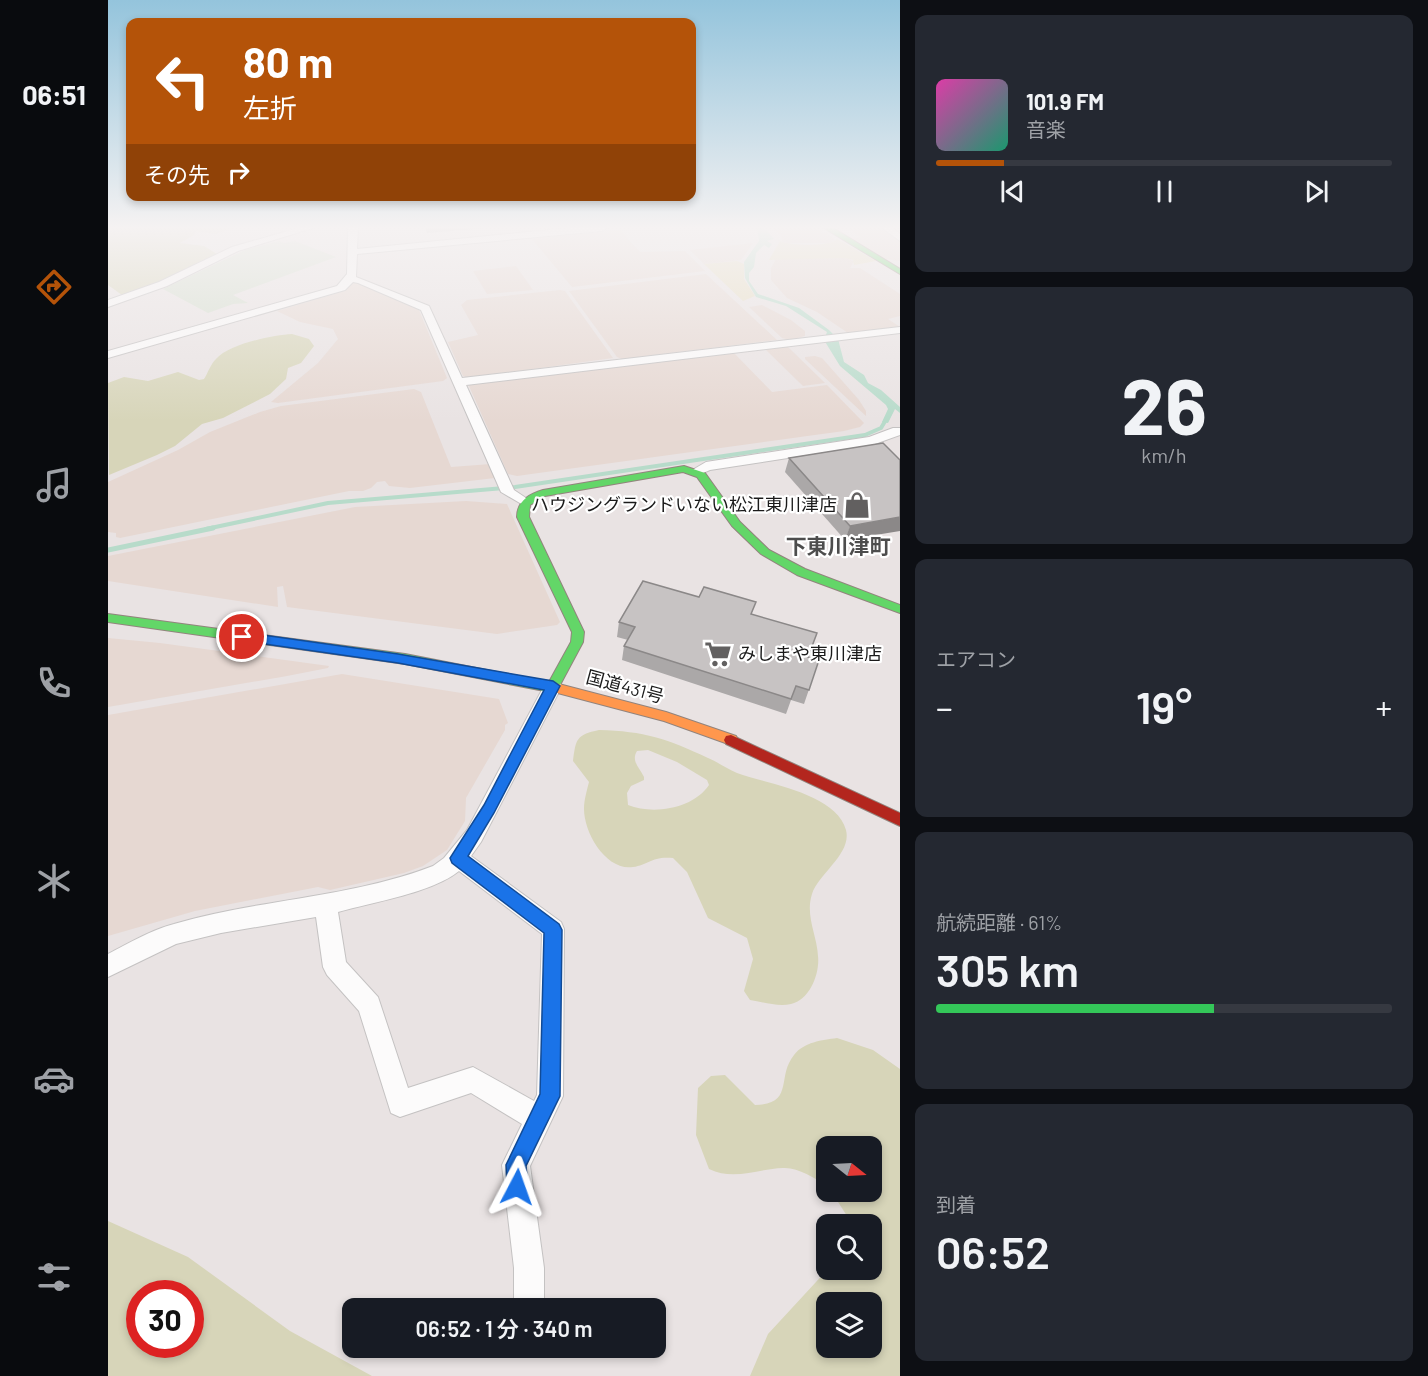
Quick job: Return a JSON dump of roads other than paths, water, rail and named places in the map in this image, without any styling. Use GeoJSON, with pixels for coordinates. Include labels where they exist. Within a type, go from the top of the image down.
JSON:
{"type":"FeatureCollection","features":[{"type":"Feature","properties":{"kind":"main road"},"geometry":{"type":"LineString","coordinates":[[560,674],[577,642],[578,632],[523,517],[522,509],[529,498],[543,493],[684,470],[696,472],[701,475],[748,538],[769,555],[812,576],[900,609]]}},
{"type":"Feature","properties":{"kind":"main road","name":"国道431号"},"geometry":{"type":"LineString","coordinates":[[108,618],[398,659],[560,674],[700,728],[847,792],[900,820]]}},
{"type":"Feature","properties":{"kind":"street"},"geometry":{"type":"LineString","coordinates":[[108,304],[140,292]]}},
{"type":"Feature","properties":{"kind":"street"},"geometry":{"type":"LineString","coordinates":[[108,355],[328,292]]}},
{"type":"Feature","properties":{"kind":"street"},"geometry":{"type":"LineString","coordinates":[[387,292],[424,308],[506,488],[525,502]]}},
{"type":"Feature","properties":{"kind":"street"},"geometry":{"type":"LineString","coordinates":[[458,382],[900,330]]}},
{"type":"Feature","properties":{"kind":"street"},"geometry":{"type":"LineString","coordinates":[[696,472],[706,466],[872,441],[898,431]]}},
{"type":"Feature","properties":{"kind":"street"},"geometry":{"type":"LineString","coordinates":[[108,966],[174,934],[221,923],[326,905],[441,873],[458,858],[489,809],[560,674]]}},
{"type":"Feature","properties":{"kind":"street"},"geometry":{"type":"LineString","coordinates":[[458,858],[553,930],[550,1096],[516,1165],[529,1268],[529,1298]]}},
{"type":"Feature","properties":{"kind":"street"},"geometry":{"type":"LineString","coordinates":[[326,905],[335,967],[369,1005],[400,1104],[473,1080],[539,1119]]}},
{"type":"Feature","properties":{"kind":"waterway"},"geometry":{"type":"LineString","coordinates":[[206,529],[328,503],[515,487],[865,435],[881,428],[887,418]]}},
{"type":"Feature","properties":{"kind":"waterway"},"geometry":{"type":"LineString","coordinates":[[108,550],[213,528]]}},
{"type":"Feature","properties":{"kind":"place","name":"ハウジングランドいない松江東川津店"},"geometry":{"type":"Point","coordinates":[857,505]}},
{"type":"Feature","properties":{"kind":"place","name":"みしまや東川津店"},"geometry":{"type":"Point","coordinates":[718,654]}},
{"type":"Feature","properties":{"kind":"district","name":"下東川津町"},"geometry":{"type":"Point","coordinates":[838,547]}}]}
